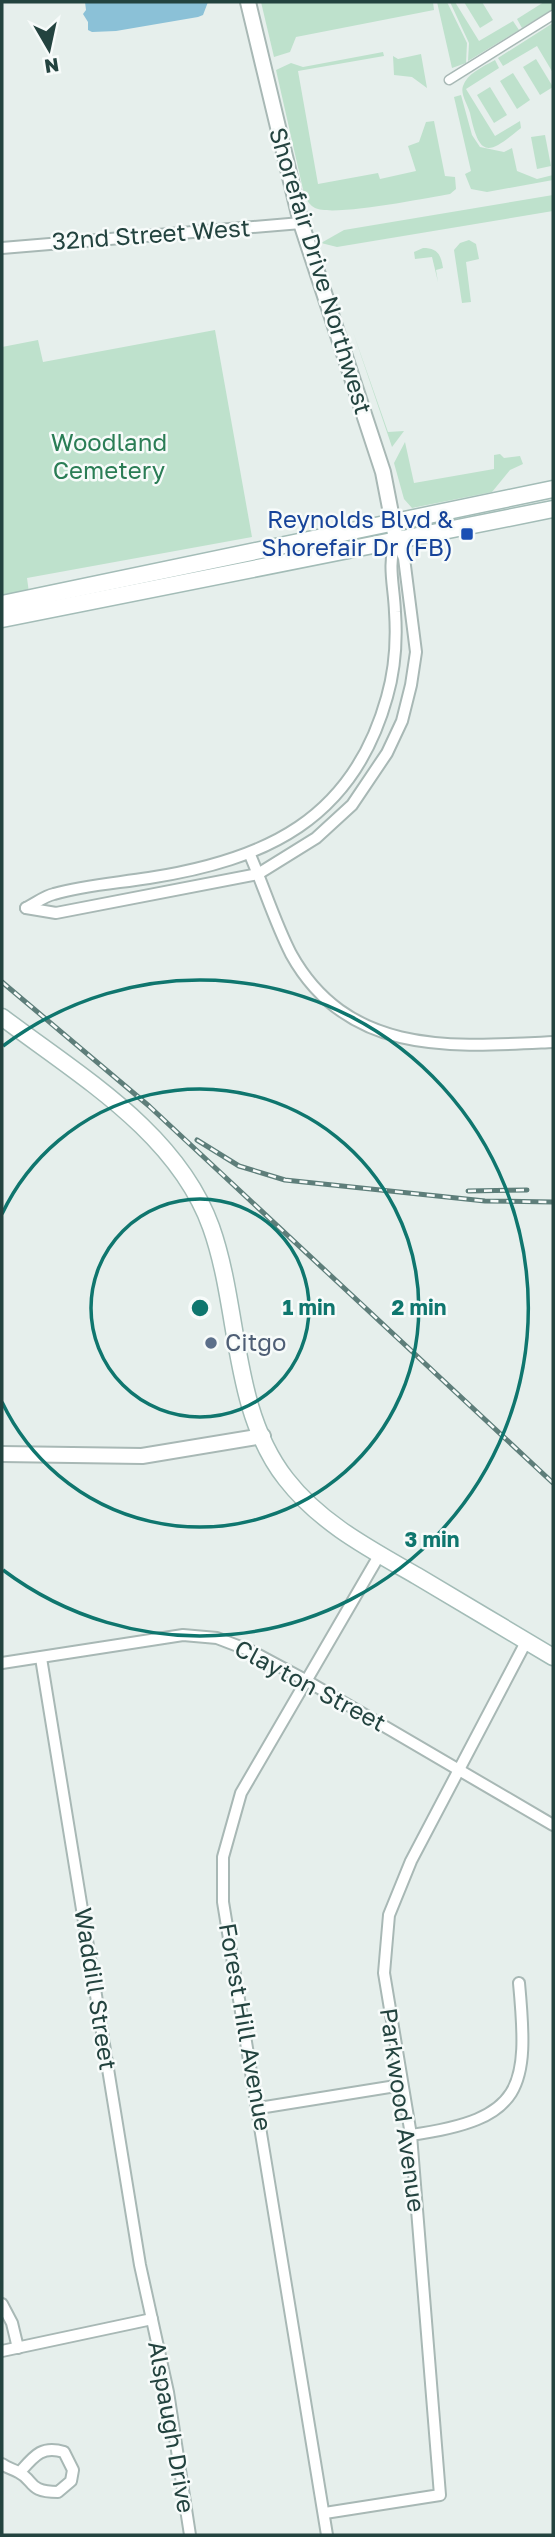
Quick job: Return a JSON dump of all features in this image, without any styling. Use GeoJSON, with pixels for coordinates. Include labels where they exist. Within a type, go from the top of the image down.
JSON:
{"type":"FeatureCollection","features":[{"type":"Feature","properties":{"kind":"main road"},"geometry":{"type":"LineString","coordinates":[[2,604],[553,489]]}},
{"type":"Feature","properties":{"kind":"main road"},"geometry":{"type":"LineString","coordinates":[[2,619],[553,509]]}},
{"type":"Feature","properties":{"kind":"main road"},"geometry":{"type":"LineString","coordinates":[[2,1017],[121,1109],[159,1144],[190,1184],[211,1226],[220,1258],[247,1391],[262,1436],[285,1478],[317,1513],[380,1554],[553,1657]]}},
{"type":"Feature","properties":{"kind":"street","name":"Shorefair Drive Northwest"},"geometry":{"type":"LineString","coordinates":[[248,2],[301,223],[383,472],[396,539],[404,558],[416,652],[402,721],[370,782],[352,805],[316,838],[258,874],[56,913],[26,908],[53,894],[181,873],[250,855],[277,842],[317,812],[342,786],[362,757],[387,696],[396,641],[389,561],[396,539]]}},
{"type":"Feature","properties":{"kind":"street"},"geometry":{"type":"LineString","coordinates":[[449,80],[553,15]]}},
{"type":"Feature","properties":{"kind":"street","name":"32nd Street West"},"geometry":{"type":"LineString","coordinates":[[2,248],[64,240],[301,223]]}},
{"type":"Feature","properties":{"kind":"street"},"geometry":{"type":"LineString","coordinates":[[250,855],[291,954],[331,1003],[364,1024],[393,1037],[437,1045],[553,1042]]}},
{"type":"Feature","properties":{"kind":"street"},"geometry":{"type":"LineString","coordinates":[[2,1454],[142,1456],[262,1436]]}},
{"type":"Feature","properties":{"kind":"street","name":"Forest Hill Avenue"},"geometry":{"type":"LineString","coordinates":[[327,2535],[259,2108],[223,1902],[223,1857],[242,1793],[380,1554]]}},
{"type":"Feature","properties":{"kind":"street","name":"Clayton Street"},"geometry":{"type":"LineString","coordinates":[[2,1663],[142,1640],[200,1635],[229,1641],[306,1681],[553,1825]]}},
{"type":"Feature","properties":{"kind":"street","name":"Parkwood Avenue"},"geometry":{"type":"LineString","coordinates":[[325,2513],[440,2495],[411,2134],[384,1973],[385,1931],[396,1895],[526,1642]]}},
{"type":"Feature","properties":{"kind":"street","name":"Waddill Street"},"geometry":{"type":"LineString","coordinates":[[41,1658],[140,2265],[152,2319]]}},
{"type":"Feature","properties":{"kind":"street"},"geometry":{"type":"LineString","coordinates":[[411,2134],[478,2121],[496,2111],[513,2091],[523,2060],[519,1983]]}},
{"type":"Feature","properties":{"kind":"street"},"geometry":{"type":"LineString","coordinates":[[259,2108],[402,2085]]}},
{"type":"Feature","properties":{"kind":"street"},"geometry":{"type":"LineString","coordinates":[[2,2304],[12,2323],[18,2348]]}},
{"type":"Feature","properties":{"kind":"street"},"geometry":{"type":"LineString","coordinates":[[2,2351],[152,2319]]}},
{"type":"Feature","properties":{"kind":"street","name":"Alspaugh Drive"},"geometry":{"type":"LineString","coordinates":[[152,2319],[168,2392],[190,2535]]}},
{"type":"Feature","properties":{"kind":"street"},"geometry":{"type":"LineString","coordinates":[[2,2464],[20,2472],[30,2486],[58,2492],[71,2481],[73,2470],[64,2452],[52,2448],[38,2451],[20,2472]]}},
{"type":"Feature","properties":{"kind":"green space"},"geometry":{"type":"Polygon","coordinates":[[[261,2],[433,2],[434,10],[296,37],[290,52],[274,57],[261,2]]]}},
{"type":"Feature","properties":{"kind":"green space"},"geometry":{"type":"Polygon","coordinates":[[[437,2],[447,2],[467,43],[466,63],[452,68],[437,2]]]}},
{"type":"Feature","properties":{"kind":"green space"},"geometry":{"type":"Polygon","coordinates":[[[450,2],[455,2],[479,41],[513,21],[519,30],[468,61],[469,43],[450,2]]]}},
{"type":"Feature","properties":{"kind":"green space"},"geometry":{"type":"Polygon","coordinates":[[[464,2],[482,2],[493,20],[480,28],[464,2]]]}},
{"type":"Feature","properties":{"kind":"green space"},"geometry":{"type":"Polygon","coordinates":[[[544,2],[553,2],[553,9],[522,28],[517,19],[544,2]]]}},
{"type":"Feature","properties":{"kind":"green space"},"geometry":{"type":"Polygon","coordinates":[[[553,23],[553,73],[537,46],[503,66],[498,58],[553,23]]]}},
{"type":"Feature","properties":{"kind":"green space"},"geometry":{"type":"Polygon","coordinates":[[[383,52],[384,56],[298,71],[318,184],[378,173],[380,179],[416,171],[408,146],[419,142],[426,122],[434,121],[445,176],[455,177],[456,189],[450,194],[380,206],[340,210],[315,208],[307,201],[304,192],[276,70],[291,63],[303,67],[383,52]]]}},
{"type":"Feature","properties":{"kind":"green space"},"geometry":{"type":"Polygon","coordinates":[[[421,54],[427,88],[412,77],[394,75],[393,56],[398,59],[421,54]]]}},
{"type":"Feature","properties":{"kind":"green space"},"geometry":{"type":"Polygon","coordinates":[[[536,59],[553,87],[540,95],[523,67],[536,59]]]}},
{"type":"Feature","properties":{"kind":"green space"},"geometry":{"type":"Polygon","coordinates":[[[495,60],[499,68],[466,89],[495,136],[520,121],[521,128],[501,143],[488,148],[478,139],[462,89],[471,74],[495,60]]]}},
{"type":"Feature","properties":{"kind":"green space"},"geometry":{"type":"Polygon","coordinates":[[[513,73],[530,100],[517,109],[500,81],[513,73]]]}},
{"type":"Feature","properties":{"kind":"green space"},"geometry":{"type":"Polygon","coordinates":[[[490,87],[507,115],[494,123],[477,95],[490,87]]]}},
{"type":"Feature","properties":{"kind":"green space"},"geometry":{"type":"Polygon","coordinates":[[[461,95],[472,135],[480,147],[504,152],[512,148],[517,171],[537,179],[553,175],[553,180],[487,192],[471,189],[465,174],[471,171],[454,97],[461,95]]]}},
{"type":"Feature","properties":{"kind":"green space"},"geometry":{"type":"Polygon","coordinates":[[[545,135],[551,166],[537,169],[531,137],[545,135]]]}},
{"type":"Feature","properties":{"kind":"green space"},"geometry":{"type":"Polygon","coordinates":[[[553,195],[553,211],[337,247],[321,243],[344,230],[553,195]]]}},
{"type":"Feature","properties":{"kind":"green space"},"geometry":{"type":"Polygon","coordinates":[[[469,240],[476,244],[479,259],[466,262],[471,302],[462,303],[454,250],[460,243],[469,240]]]}},
{"type":"Feature","properties":{"kind":"green space"},"geometry":{"type":"Polygon","coordinates":[[[423,248],[432,249],[439,256],[443,268],[436,270],[438,282],[432,257],[415,259],[414,252],[423,248]]]}},
{"type":"Feature","properties":{"kind":"green space","name":"Woodland Cemetery"},"geometry":{"type":"Polygon","coordinates":[[[215,330],[252,537],[27,578],[29,593],[2,598],[2,347],[38,340],[43,362],[215,330]]]}},
{"type":"Feature","properties":{"kind":"green space"},"geometry":{"type":"Polygon","coordinates":[[[353,332],[388,432],[404,431],[392,447],[353,332]]]}},
{"type":"Feature","properties":{"kind":"green space"},"geometry":{"type":"Polygon","coordinates":[[[405,442],[414,483],[494,469],[494,455],[500,454],[504,458],[520,456],[523,464],[510,470],[492,492],[412,508],[404,499],[394,463],[405,442]]]}},
{"type":"Feature","properties":{"kind":"water"},"geometry":{"type":"Polygon","coordinates":[[[85,2],[208,2],[203,15],[198,17],[116,31],[92,32],[88,30],[88,22],[83,14],[86,10],[85,2]]]}},
{"type":"Feature","properties":{"kind":"railway"},"geometry":{"type":"LineString","coordinates":[[2,982],[149,1106],[553,1483]]}},
{"type":"Feature","properties":{"kind":"railway"},"geometry":{"type":"LineString","coordinates":[[197,1140],[239,1166],[285,1180],[485,1201],[553,1202]]}},
{"type":"Feature","properties":{"kind":"railway"},"geometry":{"type":"LineString","coordinates":[[468,1191],[527,1190]]}},
{"type":"Feature","properties":{"kind":"place","name":"Reynolds Blvd & Shorefair Dr (FB)"},"geometry":{"type":"Point","coordinates":[467,534]}},
{"type":"Feature","properties":{"kind":"place","name":"Citgo"},"geometry":{"type":"Point","coordinates":[211,1343]}}]}
